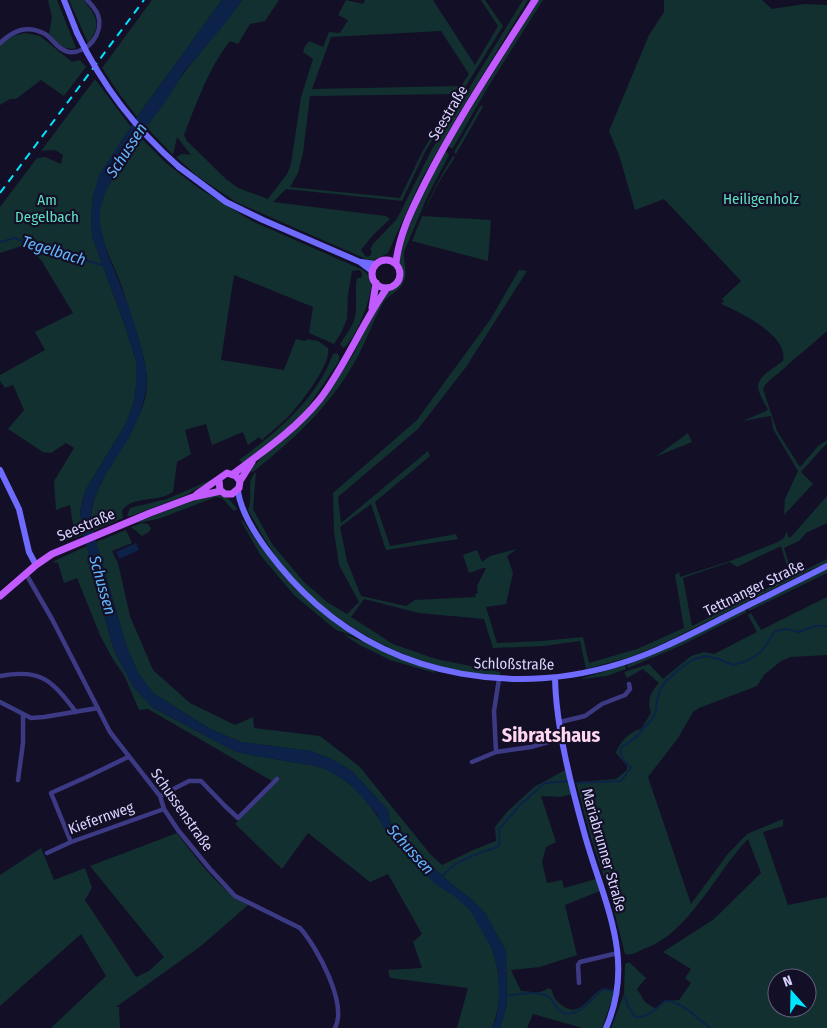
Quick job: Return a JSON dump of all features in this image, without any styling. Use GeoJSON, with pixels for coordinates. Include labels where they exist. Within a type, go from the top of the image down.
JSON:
{"type":"FeatureCollection","features":[{"type":"Feature","properties":{"kind":"main road","name":"Seestraße"},"geometry":{"type":"LineString","coordinates":[[233,474],[253,461],[297,423],[320,398],[347,356],[371,311],[387,288],[394,285],[399,279],[400,271],[396,263],[398,246],[414,205],[443,146],[535,0]]}},
{"type":"Feature","properties":{"kind":"main road","name":"Seestraße"},"geometry":{"type":"LineString","coordinates":[[371,311],[376,284],[372,276],[374,268],[386,260],[398,246]]}},
{"type":"Feature","properties":{"kind":"main road"},"geometry":{"type":"LineString","coordinates":[[386,260],[396,263]]}},
{"type":"Feature","properties":{"kind":"main road"},"geometry":{"type":"LineString","coordinates":[[376,284],[387,288]]}},
{"type":"Feature","properties":{"kind":"main road","name":"Seestraße"},"geometry":{"type":"LineString","coordinates":[[240,481],[253,461]]}},
{"type":"Feature","properties":{"kind":"main road"},"geometry":{"type":"LineString","coordinates":[[224,474],[233,474],[240,481],[238,491],[225,493],[219,486],[219,480],[224,474]]}},
{"type":"Feature","properties":{"kind":"main road","name":"Seestraße"},"geometry":{"type":"LineString","coordinates":[[0,596],[52,554],[193,497],[219,480]]}},
{"type":"Feature","properties":{"kind":"main road","name":"Seestraße"},"geometry":{"type":"LineString","coordinates":[[193,497],[225,493]]}},
{"type":"Feature","properties":{"kind":"street"},"geometry":{"type":"LineString","coordinates":[[64,0],[76,33],[99,74],[122,109],[147,138],[179,168],[226,202],[374,268]]}},
{"type":"Feature","properties":{"kind":"street"},"geometry":{"type":"LineString","coordinates":[[0,43],[11,33],[31,30],[45,34],[59,48],[70,52],[79,50],[91,44],[96,37],[100,25],[98,14],[87,0]]}},
{"type":"Feature","properties":{"kind":"street"},"geometry":{"type":"LineString","coordinates":[[0,470],[20,508],[29,552],[36,565]]}},
{"type":"Feature","properties":{"kind":"street","name":"Schloßstraße"},"geometry":{"type":"LineString","coordinates":[[238,491],[244,510],[260,539],[286,575],[300,590],[325,612],[376,645],[428,666],[456,674],[499,679],[555,678],[577,675],[622,663],[692,633]]}},
{"type":"Feature","properties":{"kind":"street","name":"Schloßstraße"},"geometry":{"type":"LineString","coordinates":[[225,493],[244,510]]}},
{"type":"Feature","properties":{"kind":"street","name":"Tettnanger Straße"},"geometry":{"type":"LineString","coordinates":[[692,633],[827,566]]}},
{"type":"Feature","properties":{"kind":"street","name":"Schussenstraße"},"geometry":{"type":"LineString","coordinates":[[26,574],[52,619],[110,732],[160,796],[164,808],[178,830],[235,896],[300,928],[306,935],[316,950],[337,999],[339,1013],[335,1028]]}},
{"type":"Feature","properties":{"kind":"street"},"geometry":{"type":"LineString","coordinates":[[0,676],[28,674],[45,679],[52,683],[76,712]]}},
{"type":"Feature","properties":{"kind":"street","name":"Mariabrunner Straße"},"geometry":{"type":"LineString","coordinates":[[555,678],[562,738],[572,782],[585,838],[613,925],[618,953],[619,982],[617,996],[606,1028]]}},
{"type":"Feature","properties":{"kind":"street"},"geometry":{"type":"LineString","coordinates":[[496,752],[494,711],[499,679]]}},
{"type":"Feature","properties":{"kind":"street"},"geometry":{"type":"LineString","coordinates":[[544,679],[556,695]]}},
{"type":"Feature","properties":{"kind":"street"},"geometry":{"type":"LineString","coordinates":[[560,722],[584,716],[602,704],[625,695],[629,692],[629,684]]}},
{"type":"Feature","properties":{"kind":"street"},"geometry":{"type":"LineString","coordinates":[[0,702],[31,718],[44,718],[98,708]]}},
{"type":"Feature","properties":{"kind":"street"},"geometry":{"type":"LineString","coordinates":[[18,780],[23,743],[23,714]]}},
{"type":"Feature","properties":{"kind":"street"},"geometry":{"type":"LineString","coordinates":[[472,762],[496,752],[531,748],[562,738]]}},
{"type":"Feature","properties":{"kind":"street"},"geometry":{"type":"LineString","coordinates":[[71,842],[51,793],[128,757]]}},
{"type":"Feature","properties":{"kind":"street"},"geometry":{"type":"LineString","coordinates":[[160,796],[190,782],[201,782],[238,818],[277,779]]}},
{"type":"Feature","properties":{"kind":"street","name":"Kiefernweg"},"geometry":{"type":"LineString","coordinates":[[47,853],[71,842],[164,808]]}},
{"type":"Feature","properties":{"kind":"street"},"geometry":{"type":"LineString","coordinates":[[579,983],[578,965],[580,962],[618,953]]}},
{"type":"Feature","properties":{"kind":"green space"},"geometry":{"type":"Polygon","coordinates":[[[48,0],[57,0],[76,48],[64,47],[49,34],[52,17],[48,0]]]}},
{"type":"Feature","properties":{"kind":"green space"},"geometry":{"type":"Polygon","coordinates":[[[69,0],[84,0],[92,11],[96,26],[93,37],[88,43],[69,0]]]}},
{"type":"Feature","properties":{"kind":"green space"},"geometry":{"type":"Polygon","coordinates":[[[152,0],[222,0],[137,117],[102,68],[152,0]]]}},
{"type":"Feature","properties":{"kind":"green space"},"geometry":{"type":"Polygon","coordinates":[[[242,0],[279,0],[265,21],[250,24],[238,44],[230,41],[222,52],[204,86],[184,135],[187,141],[226,179],[238,188],[268,199],[287,174],[291,164],[301,97],[313,59],[303,52],[304,48],[309,41],[323,47],[329,32],[340,33],[348,20],[338,15],[346,0],[363,4],[365,0],[433,0],[475,65],[498,26],[481,0],[485,0],[503,26],[425,152],[402,201],[286,189],[273,202],[386,216],[390,219],[361,250],[366,257],[370,256],[373,244],[396,220],[432,149],[523,0],[528,0],[421,180],[388,253],[374,260],[366,259],[236,202],[197,176],[176,157],[182,154],[191,155],[177,137],[173,155],[146,127],[179,80],[242,0]],[[441,31],[331,37],[312,89],[461,86],[469,74],[441,31]],[[456,94],[310,96],[303,153],[298,173],[290,187],[400,198],[421,154],[456,94]]]}},
{"type":"Feature","properties":{"kind":"green space"},"geometry":{"type":"Polygon","coordinates":[[[539,0],[543,0],[488,87],[453,148],[450,148],[448,145],[539,0]]]}},
{"type":"Feature","properties":{"kind":"green space","name":"Heiligenholz"},"geometry":{"type":"Polygon","coordinates":[[[664,0],[762,0],[772,9],[804,4],[827,5],[827,331],[769,380],[763,389],[777,431],[800,467],[818,446],[827,440],[827,443],[801,472],[813,484],[784,515],[785,499],[798,471],[773,429],[771,416],[743,421],[768,410],[760,393],[758,383],[760,379],[783,361],[783,352],[779,343],[771,334],[751,319],[721,304],[724,301],[722,299],[741,281],[664,199],[635,210],[619,155],[609,131],[649,35],[664,12],[664,0]]]}},
{"type":"Feature","properties":{"kind":"green space"},"geometry":{"type":"Polygon","coordinates":[[[25,33],[40,36],[72,62],[80,60],[86,67],[64,96],[41,80],[16,99],[10,99],[0,105],[0,45],[11,37],[25,33]]]}},
{"type":"Feature","properties":{"kind":"green space","name":"Am Degelbach"},"geometry":{"type":"Polygon","coordinates":[[[95,79],[131,127],[93,196],[91,215],[92,236],[136,361],[136,386],[133,405],[125,425],[85,491],[80,512],[83,535],[75,538],[70,505],[56,510],[54,481],[74,448],[66,443],[51,453],[43,452],[8,429],[24,410],[13,385],[5,388],[0,381],[0,375],[45,350],[35,332],[73,313],[41,260],[25,245],[0,253],[0,207],[37,158],[45,157],[61,164],[63,155],[55,150],[41,151],[95,79]]]}},
{"type":"Feature","properties":{"kind":"green space"},"geometry":{"type":"Polygon","coordinates":[[[481,105],[483,107],[456,154],[454,152],[481,105]]]}},
{"type":"Feature","properties":{"kind":"green space"},"geometry":{"type":"Polygon","coordinates":[[[139,136],[166,163],[197,187],[252,221],[363,270],[370,279],[371,289],[366,308],[357,329],[343,348],[340,344],[355,318],[357,278],[361,278],[362,274],[360,270],[352,271],[348,294],[347,319],[334,344],[309,333],[313,307],[234,275],[221,360],[284,370],[296,339],[306,341],[307,339],[318,341],[328,348],[325,364],[307,393],[289,416],[262,440],[259,437],[248,445],[243,432],[212,445],[206,424],[185,430],[191,454],[177,462],[173,492],[132,503],[122,511],[123,518],[93,531],[91,514],[95,497],[103,479],[136,423],[144,404],[147,385],[145,365],[137,333],[100,228],[100,210],[106,190],[121,162],[139,136]]]}},
{"type":"Feature","properties":{"kind":"green space"},"geometry":{"type":"Polygon","coordinates":[[[446,151],[449,155],[428,195],[404,252],[406,274],[404,281],[400,288],[383,303],[353,365],[332,396],[308,423],[268,460],[253,472],[250,471],[260,459],[291,434],[328,393],[353,355],[378,304],[386,292],[395,287],[401,280],[400,249],[417,207],[446,151]]]}},
{"type":"Feature","properties":{"kind":"green space"},"geometry":{"type":"Polygon","coordinates":[[[453,156],[455,157],[439,182],[424,213],[441,176],[453,156]]]}},
{"type":"Feature","properties":{"kind":"green space"},"geometry":{"type":"Polygon","coordinates":[[[422,216],[491,220],[488,261],[412,241],[422,216]]]}},
{"type":"Feature","properties":{"kind":"green space"},"geometry":{"type":"Polygon","coordinates":[[[519,270],[527,271],[466,367],[418,429],[338,497],[341,523],[428,451],[430,456],[375,502],[390,546],[456,534],[458,539],[386,550],[371,504],[340,527],[347,561],[361,596],[406,606],[415,600],[476,597],[475,594],[478,593],[477,586],[486,568],[469,573],[463,555],[477,550],[482,562],[490,556],[517,549],[507,556],[513,573],[506,604],[486,607],[497,643],[583,637],[589,663],[637,649],[684,628],[675,575],[679,572],[680,577],[730,561],[778,542],[784,538],[787,531],[790,538],[827,496],[827,523],[806,533],[799,541],[784,548],[793,576],[827,559],[827,562],[662,644],[630,657],[586,669],[580,641],[544,646],[493,648],[484,619],[419,613],[364,599],[351,617],[393,644],[436,659],[500,672],[500,676],[453,669],[427,662],[388,647],[351,627],[334,615],[294,580],[272,551],[260,531],[248,510],[250,504],[250,484],[253,476],[256,472],[253,509],[272,544],[304,582],[327,602],[347,614],[359,602],[339,565],[334,531],[333,493],[417,420],[490,320],[519,270]],[[781,546],[737,567],[730,562],[683,578],[692,626],[790,577],[781,546]]]}},
{"type":"Feature","properties":{"kind":"green space"},"geometry":{"type":"Polygon","coordinates":[[[337,353],[339,361],[306,410],[276,438],[243,464],[239,460],[281,426],[306,400],[326,371],[333,354],[337,353]]]}},
{"type":"Feature","properties":{"kind":"green space"},"geometry":{"type":"Polygon","coordinates":[[[688,433],[692,442],[655,457],[688,433]]]}},
{"type":"Feature","properties":{"kind":"green space"},"geometry":{"type":"Polygon","coordinates":[[[213,480],[184,496],[127,516],[130,508],[167,499],[213,480]]]}},
{"type":"Feature","properties":{"kind":"green space"},"geometry":{"type":"Polygon","coordinates":[[[219,495],[229,499],[237,509],[234,511],[222,498],[216,497],[158,519],[132,524],[206,496],[219,495]]]}},
{"type":"Feature","properties":{"kind":"green space"},"geometry":{"type":"Polygon","coordinates":[[[242,520],[266,554],[293,585],[322,612],[357,637],[336,630],[294,595],[261,556],[242,520]]]}},
{"type":"Feature","properties":{"kind":"green space"},"geometry":{"type":"Polygon","coordinates":[[[142,523],[148,524],[151,528],[149,532],[142,536],[131,527],[142,523]]]}},
{"type":"Feature","properties":{"kind":"green space"},"geometry":{"type":"Polygon","coordinates":[[[126,530],[132,543],[112,551],[118,563],[130,616],[153,670],[190,703],[235,725],[253,717],[254,728],[320,736],[359,766],[431,855],[442,865],[496,841],[495,827],[507,812],[534,787],[567,769],[573,794],[560,797],[541,796],[556,842],[546,847],[542,862],[547,883],[562,880],[564,888],[596,879],[600,891],[565,905],[577,955],[540,967],[511,970],[521,991],[539,992],[548,988],[552,990],[554,997],[559,1003],[569,1009],[579,1008],[602,989],[615,991],[602,1028],[582,1028],[533,1014],[527,1028],[500,1028],[507,1004],[506,951],[485,913],[418,854],[390,822],[388,810],[352,771],[331,759],[311,751],[241,742],[210,729],[153,693],[138,673],[126,645],[96,542],[126,530]]]}},
{"type":"Feature","properties":{"kind":"green space"},"geometry":{"type":"Polygon","coordinates":[[[87,546],[115,652],[121,664],[152,707],[234,751],[316,766],[332,772],[346,781],[367,802],[411,860],[470,910],[487,936],[497,966],[499,998],[492,1028],[457,1028],[468,988],[390,978],[388,970],[422,968],[413,942],[422,934],[388,874],[370,882],[308,833],[282,869],[235,824],[280,779],[277,777],[272,781],[148,709],[139,710],[125,677],[100,635],[77,578],[64,583],[58,563],[52,562],[87,546]]]}},
{"type":"Feature","properties":{"kind":"green space"},"geometry":{"type":"Polygon","coordinates":[[[827,569],[827,573],[749,611],[748,609],[827,569]]]}},
{"type":"Feature","properties":{"kind":"green space"},"geometry":{"type":"Polygon","coordinates":[[[827,597],[827,655],[791,657],[781,661],[764,675],[757,686],[693,712],[678,738],[648,777],[691,904],[727,855],[747,834],[783,819],[783,826],[763,832],[788,905],[827,897],[827,1028],[611,1028],[624,994],[625,964],[629,962],[646,978],[637,989],[645,1002],[656,1009],[665,1001],[679,1000],[691,983],[685,978],[691,969],[663,952],[714,919],[761,873],[748,839],[689,916],[676,929],[646,948],[633,954],[625,954],[610,895],[591,838],[576,782],[616,779],[627,770],[627,766],[616,753],[626,738],[633,732],[641,729],[651,713],[650,697],[659,683],[643,669],[627,678],[624,672],[649,664],[663,679],[691,656],[704,652],[714,654],[757,632],[748,615],[751,613],[761,630],[827,597]]]}},
{"type":"Feature","properties":{"kind":"green space"},"geometry":{"type":"Polygon","coordinates":[[[745,610],[747,612],[680,646],[628,668],[627,665],[655,654],[745,610]]]}},
{"type":"Feature","properties":{"kind":"green space"},"geometry":{"type":"Polygon","coordinates":[[[343,634],[435,671],[435,673],[390,660],[343,634]]]}},
{"type":"Feature","properties":{"kind":"green space"},"geometry":{"type":"Polygon","coordinates":[[[625,665],[626,669],[607,676],[580,679],[625,665]]]}},
{"type":"Feature","properties":{"kind":"green space"},"geometry":{"type":"Polygon","coordinates":[[[177,833],[200,863],[218,882],[227,891],[248,905],[201,946],[116,1007],[119,1007],[120,1028],[51,1028],[106,976],[81,934],[0,1006],[0,875],[41,848],[54,880],[85,868],[92,888],[85,900],[136,977],[149,971],[164,957],[90,866],[177,833]]]}},
{"type":"Feature","properties":{"kind":"water","name":"Schussen"},"geometry":{"type":"Polygon","coordinates":[[[222,0],[242,0],[228,20],[183,73],[167,100],[139,136],[105,192],[100,210],[100,225],[107,252],[129,307],[140,343],[146,368],[147,385],[141,412],[129,438],[101,482],[93,502],[90,521],[126,645],[138,673],[153,693],[210,729],[241,742],[311,751],[331,759],[352,771],[388,810],[390,822],[418,854],[485,913],[506,951],[507,1004],[500,1028],[492,1028],[496,1019],[499,1000],[498,972],[493,951],[470,910],[434,883],[415,865],[382,825],[377,814],[349,783],[316,766],[234,751],[152,707],[133,687],[115,652],[110,637],[83,534],[80,512],[85,491],[125,425],[133,405],[136,386],[136,361],[92,236],[91,215],[93,196],[99,175],[137,117],[222,0]]]}},
{"type":"Feature","properties":{"kind":"water"},"geometry":{"type":"Polygon","coordinates":[[[136,543],[139,550],[119,559],[116,552],[136,543]]]}},
{"type":"Feature","properties":{"kind":"waterway","name":"Tegelbach"},"geometry":{"type":"LineString","coordinates":[[0,242],[15,238],[40,248],[102,265]]}},
{"type":"Feature","properties":{"kind":"waterway"},"geometry":{"type":"LineString","coordinates":[[576,783],[621,781],[631,768],[622,756],[621,748],[635,738],[652,719],[656,711],[660,690],[665,682],[692,660],[705,656],[733,665],[747,661],[761,652],[775,631],[787,629],[799,632],[815,626],[827,626]]}},
{"type":"Feature","properties":{"kind":"waterway"},"geometry":{"type":"LineString","coordinates":[[442,877],[460,862],[497,847],[500,844],[499,829],[520,805],[545,783],[568,781]]}},
{"type":"Feature","properties":{"kind":"waterway"},"geometry":{"type":"LineString","coordinates":[[505,996],[532,993],[542,994],[553,1001],[556,1008],[566,1014],[583,1008],[602,990],[613,991]]}},
{"type":"Feature","properties":{"kind":"waterway"},"geometry":{"type":"LineString","coordinates":[[625,996],[628,1006],[635,1017],[648,1014],[665,1001],[683,1007],[710,1028]]}},
{"type":"Feature","properties":{"kind":"railway"},"geometry":{"type":"LineString","coordinates":[[0,193],[144,0]]}},
{"type":"Feature","properties":{"kind":"district","name":"Sibratshaus"},"geometry":{"type":"Point","coordinates":[551,735]}}]}
